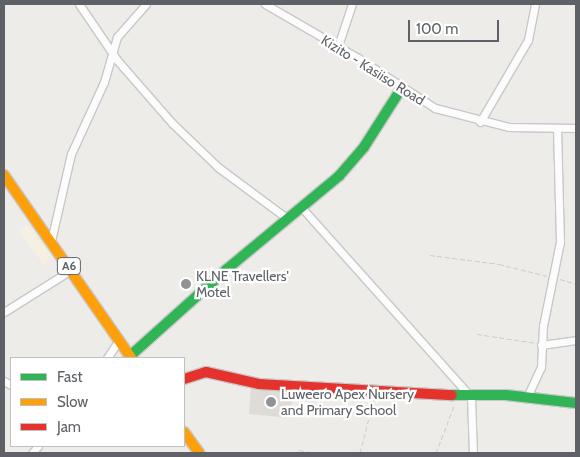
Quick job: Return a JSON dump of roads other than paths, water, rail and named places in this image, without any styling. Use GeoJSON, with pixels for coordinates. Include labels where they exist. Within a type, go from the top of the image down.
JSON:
{"type":"FeatureCollection","features":[{"type":"Feature","properties":{"kind":"street"},"geometry":{"type":"LineString","coordinates":[[79,4],[103,40],[148,97],[195,146],[288,219]]}},
{"type":"Feature","properties":{"kind":"street"},"geometry":{"type":"LineString","coordinates":[[51,241],[71,154],[104,82],[117,37],[146,4]]}},
{"type":"Feature","properties":{"kind":"street","name":"Kizito - Kasiiso Road"},"geometry":{"type":"LineString","coordinates":[[265,4],[338,46],[401,89],[435,108],[480,122],[557,129],[576,128]]}},
{"type":"Feature","properties":{"kind":"street"},"geometry":{"type":"LineString","coordinates":[[338,46],[352,4]]}},
{"type":"Feature","properties":{"kind":"street"},"geometry":{"type":"LineString","coordinates":[[480,122],[528,40],[535,4]]}},
{"type":"Feature","properties":{"kind":"street"},"geometry":{"type":"LineString","coordinates":[[103,40],[117,37]]}},
{"type":"Feature","properties":{"kind":"street"},"geometry":{"type":"LineString","coordinates":[[130,357],[352,163],[401,89]]}},
{"type":"Feature","properties":{"kind":"street"},"geometry":{"type":"LineString","coordinates":[[527,397],[541,367],[541,345],[561,224],[557,129]]}},
{"type":"Feature","properties":{"kind":"street","name":"A6"},"geometry":{"type":"LineString","coordinates":[[4,175],[130,357]]}},
{"type":"Feature","properties":{"kind":"street"},"geometry":{"type":"LineString","coordinates":[[302,208],[471,397],[472,453]]}},
{"type":"Feature","properties":{"kind":"street"},"geometry":{"type":"LineString","coordinates":[[4,312],[71,270]]}},
{"type":"Feature","properties":{"kind":"street"},"geometry":{"type":"LineString","coordinates":[[108,357],[119,340]]}},
{"type":"Feature","properties":{"kind":"street"},"geometry":{"type":"LineString","coordinates":[[541,345],[576,340]]}},
{"type":"Feature","properties":{"kind":"street"},"geometry":{"type":"LineString","coordinates":[[185,379],[206,372],[259,384],[376,389],[471,397],[527,397],[576,403]]}},
{"type":"Feature","properties":{"kind":"street"},"geometry":{"type":"LineString","coordinates":[[185,433],[199,453]]}},
{"type":"Feature","properties":{"kind":"place","name":"KLNE Travellers' Motel"},"geometry":{"type":"Point","coordinates":[186,284]}},
{"type":"Feature","properties":{"kind":"place","name":"Luweero Apex Nursery and Primary School"},"geometry":{"type":"Point","coordinates":[271,402]}}]}
